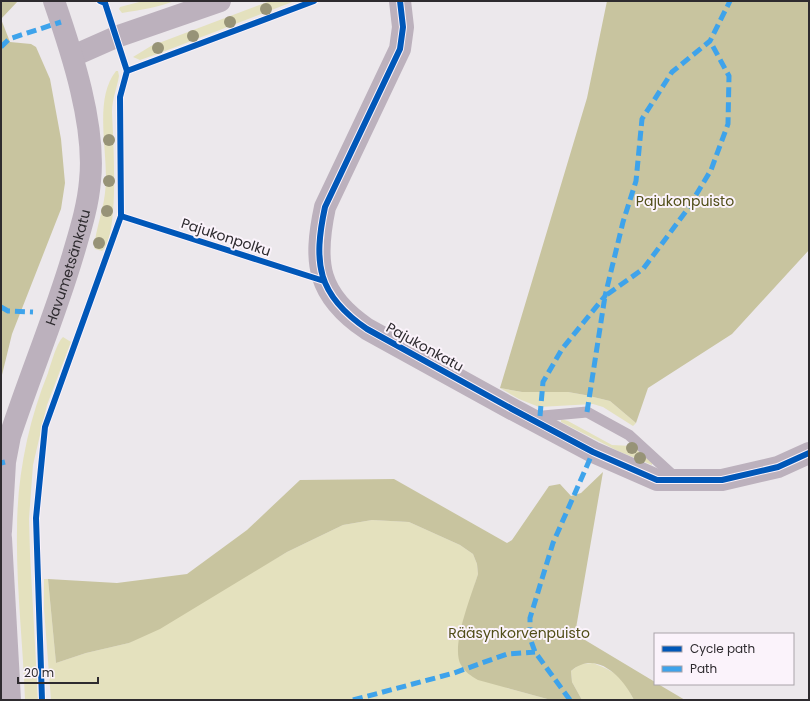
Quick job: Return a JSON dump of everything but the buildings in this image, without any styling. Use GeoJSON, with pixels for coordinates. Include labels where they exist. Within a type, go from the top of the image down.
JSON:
{"type":"FeatureCollection","features":[{"type":"Feature","properties":{"kind":"street","name":"Havumetsänkatu"},"geometry":{"type":"LineString","coordinates":[[1,531],[5,462],[10,436],[64,284],[87,203],[90,181],[91,157],[88,132],[73,56],[54,1]]}},
{"type":"Feature","properties":{"kind":"street"},"geometry":{"type":"LineString","coordinates":[[73,56],[116,37],[220,1]]}},
{"type":"Feature","properties":{"kind":"street","name":"Pajukonkatu"},"geometry":{"type":"LineString","coordinates":[[400,1],[403,27],[400,49],[326,207],[320,248],[321,270],[324,281],[337,305],[367,329],[593,452],[650,477],[666,481],[722,480],[778,467],[809,453]]}},
{"type":"Feature","properties":{"kind":"street"},"geometry":{"type":"LineString","coordinates":[[1,538],[10,700]]}},
{"type":"Feature","properties":{"kind":"lane"},"geometry":{"type":"LineString","coordinates":[[528,417],[587,412],[629,436],[679,481]]}},
{"type":"Feature","properties":{"kind":"shaded area"},"geometry":{"type":"Polygon","coordinates":[[[143,1],[175,1],[122,13],[119,9],[120,7],[143,1]]]}},
{"type":"Feature","properties":{"kind":"shaded area"},"geometry":{"type":"Polygon","coordinates":[[[270,1],[295,1],[140,60],[133,57],[151,46],[270,1]]]}},
{"type":"Feature","properties":{"kind":"shaded area"},"geometry":{"type":"Polygon","coordinates":[[[116,71],[118,71],[119,76],[112,107],[114,163],[113,207],[108,242],[102,251],[95,249],[94,247],[105,193],[106,178],[103,113],[109,83],[116,71]]]}},
{"type":"Feature","properties":{"kind":"shaded area"},"geometry":{"type":"Polygon","coordinates":[[[63,337],[71,342],[47,405],[33,465],[29,519],[38,700],[25,700],[18,572],[17,530],[19,490],[29,430],[54,354],[63,337]]]}},
{"type":"Feature","properties":{"kind":"shaded area"},"geometry":{"type":"Polygon","coordinates":[[[500,388],[522,392],[568,392],[610,401],[636,423],[633,426],[603,407],[593,404],[539,407],[519,399],[500,388]]]}},
{"type":"Feature","properties":{"kind":"shaded area"},"geometry":{"type":"Polygon","coordinates":[[[561,419],[568,421],[612,445],[632,446],[652,462],[652,465],[618,451],[561,422],[561,419]]]}},
{"type":"Feature","properties":{"kind":"shaded area"},"geometry":{"type":"Polygon","coordinates":[[[372,520],[409,522],[460,545],[473,554],[477,564],[478,574],[459,637],[507,688],[551,700],[51,700],[44,609],[44,579],[48,579],[56,663],[86,653],[129,643],[287,552],[343,525],[372,520]]]}},
{"type":"Feature","properties":{"kind":"shaded area"},"geometry":{"type":"Polygon","coordinates":[[[593,663],[608,669],[618,676],[634,700],[582,700],[572,682],[571,671],[580,664],[593,663]]]}},
{"type":"Feature","properties":{"kind":"green space"},"geometry":{"type":"Polygon","coordinates":[[[1,1],[18,1],[1,19],[1,1]]]}},
{"type":"Feature","properties":{"kind":"green space","name":"Pajukonpuisto"},"geometry":{"type":"Polygon","coordinates":[[[607,1],[809,1],[809,250],[732,334],[648,388],[636,423],[610,401],[568,392],[522,392],[500,388],[587,98],[607,1]]]}},
{"type":"Feature","properties":{"kind":"green space"},"geometry":{"type":"Polygon","coordinates":[[[1,19],[10,42],[31,44],[36,47],[50,79],[61,139],[65,183],[61,209],[12,334],[1,379],[1,19]]]}},
{"type":"Feature","properties":{"kind":"green space","name":"Rääsynkorvenpuisto"},"geometry":{"type":"Polygon","coordinates":[[[603,472],[575,634],[654,681],[654,685],[660,685],[685,700],[634,700],[629,691],[616,675],[599,664],[590,663],[580,665],[571,671],[572,682],[582,700],[551,700],[478,680],[473,677],[466,672],[461,665],[458,657],[458,646],[463,620],[478,574],[477,564],[473,554],[460,545],[409,522],[372,520],[343,525],[287,552],[160,629],[129,643],[86,653],[56,663],[48,579],[117,583],[187,574],[247,530],[300,480],[394,479],[507,543],[512,540],[549,486],[560,484],[571,496],[581,493],[603,472]]]}},
{"type":"Feature","properties":{"kind":"marked path"},"geometry":{"type":"LineString","coordinates":[[540,416],[543,382],[562,349],[605,296],[623,222],[636,181],[642,119],[672,72],[710,41],[730,1]]}},
{"type":"Feature","properties":{"kind":"marked path"},"geometry":{"type":"LineString","coordinates":[[1,47],[9,39],[61,22]]}},
{"type":"Feature","properties":{"kind":"marked path"},"geometry":{"type":"LineString","coordinates":[[587,412],[605,296],[643,269],[687,210],[711,170],[728,124],[729,76],[710,41]]}},
{"type":"Feature","properties":{"kind":"marked path"},"geometry":{"type":"LineString","coordinates":[[1,307],[8,311],[33,312]]}},
{"type":"Feature","properties":{"kind":"marked path"},"geometry":{"type":"LineString","coordinates":[[570,700],[535,652],[530,638],[530,618],[553,543],[593,452]]}},
{"type":"Feature","properties":{"kind":"marked path"},"geometry":{"type":"LineString","coordinates":[[1,463],[5,462]]}},
{"type":"Feature","properties":{"kind":"marked path"},"geometry":{"type":"LineString","coordinates":[[353,700],[454,673],[507,654],[535,652]]}},
{"type":"Feature","properties":{"kind":"cycle path"},"geometry":{"type":"LineString","coordinates":[[42,700],[36,518],[45,427],[121,216],[120,97],[127,71],[105,3],[100,1]]}},
{"type":"Feature","properties":{"kind":"cycle path"},"geometry":{"type":"LineString","coordinates":[[127,71],[314,1]]}},
{"type":"Feature","properties":{"kind":"cycle path"},"geometry":{"type":"LineString","coordinates":[[400,1],[403,27],[400,49],[325,207],[319,245],[320,261],[323,276],[329,290],[338,303],[350,316],[367,329],[593,452],[657,480],[722,480],[778,467],[809,453]]}},
{"type":"Feature","properties":{"kind":"cycle path","name":"Pajukonpolku"},"geometry":{"type":"LineString","coordinates":[[121,216],[324,281]]}}]}
